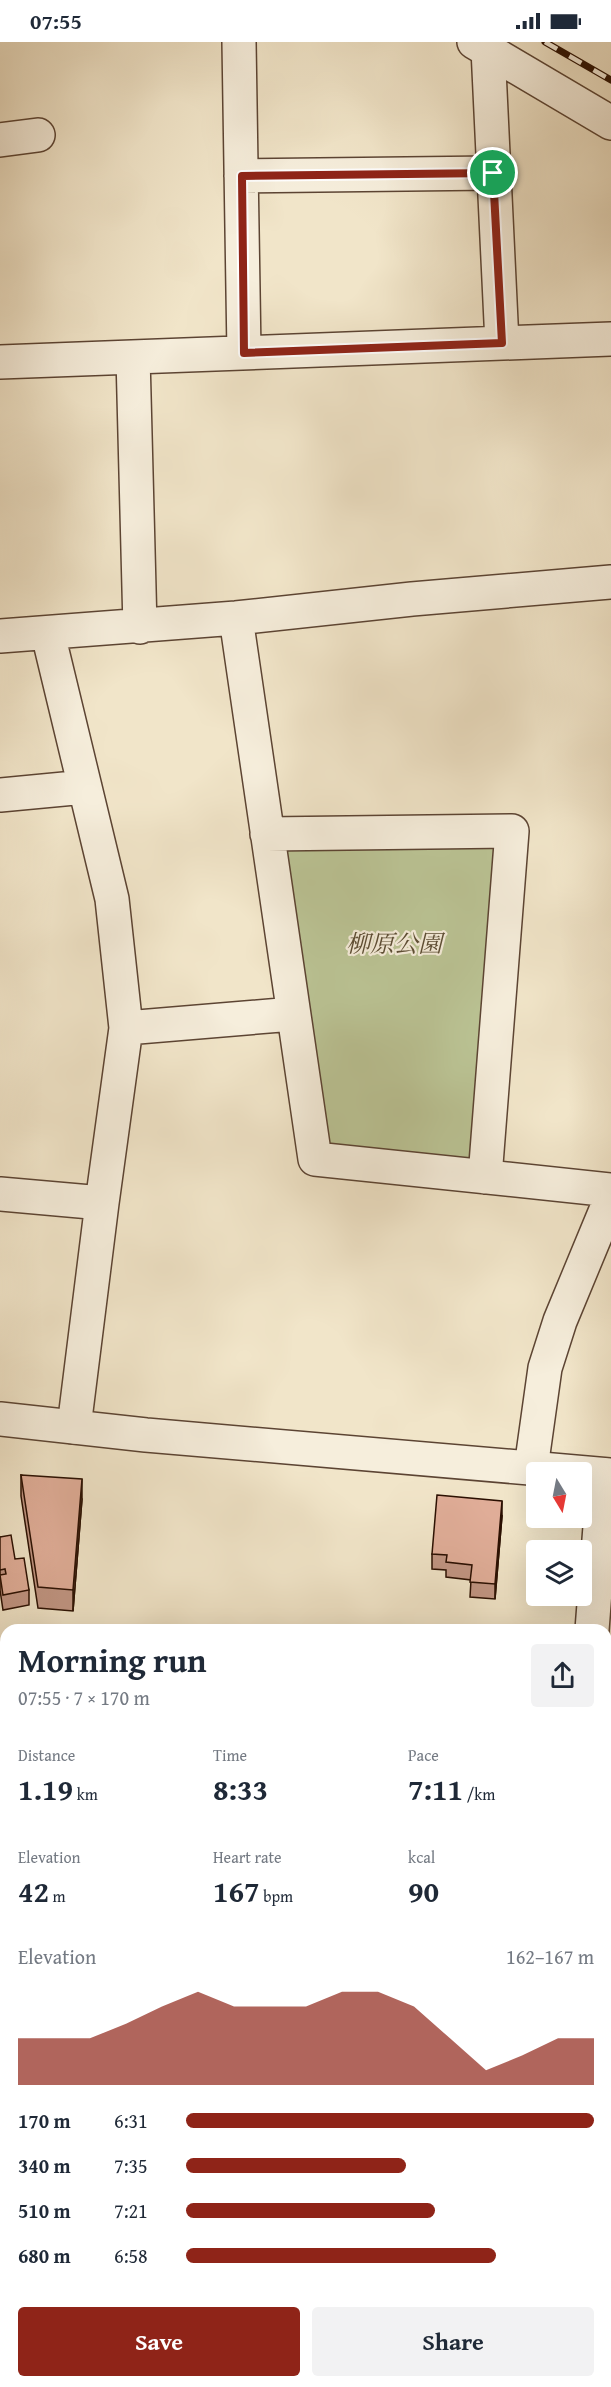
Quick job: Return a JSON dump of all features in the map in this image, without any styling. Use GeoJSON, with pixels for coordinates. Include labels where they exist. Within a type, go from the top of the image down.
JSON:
{"type":"FeatureCollection","features":[{"type":"Feature","properties":{"kind":"street"},"geometry":{"type":"LineString","coordinates":[[239,42],[244,353]]}},
{"type":"Feature","properties":{"kind":"street"},"geometry":{"type":"LineString","coordinates":[[481,46],[611,123]]}},
{"type":"Feature","properties":{"kind":"street"},"geometry":{"type":"LineString","coordinates":[[481,46],[493,173],[502,343]]}},
{"type":"Feature","properties":{"kind":"street"},"geometry":{"type":"LineString","coordinates":[[0,140],[38,135]]}},
{"type":"Feature","properties":{"kind":"street"},"geometry":{"type":"LineString","coordinates":[[242,176],[493,173]]}},
{"type":"Feature","properties":{"kind":"street"},"geometry":{"type":"LineString","coordinates":[[0,362],[611,339]]}},
{"type":"Feature","properties":{"kind":"street"},"geometry":{"type":"LineString","coordinates":[[133,357],[140,627]]}},
{"type":"Feature","properties":{"kind":"street"},"geometry":{"type":"LineString","coordinates":[[0,636],[140,627],[412,599],[611,582]]}},
{"type":"Feature","properties":{"kind":"street"},"geometry":{"type":"LineString","coordinates":[[236,618],[315,1159],[611,1190]]}},
{"type":"Feature","properties":{"kind":"street"},"geometry":{"type":"LineString","coordinates":[[48,634],[112,899],[126,1028],[74,1428]]}},
{"type":"Feature","properties":{"kind":"street"},"geometry":{"type":"LineString","coordinates":[[0,795],[85,787]]}},
{"type":"Feature","properties":{"kind":"street"},"geometry":{"type":"LineString","coordinates":[[267,834],[512,831],[485,1177]]}},
{"type":"Feature","properties":{"kind":"street"},"geometry":{"type":"LineString","coordinates":[[126,1028],[293,1014]]}},
{"type":"Feature","properties":{"kind":"street"},"geometry":{"type":"LineString","coordinates":[[0,1194],[102,1203]]}},
{"type":"Feature","properties":{"kind":"street"},"geometry":{"type":"LineString","coordinates":[[532,1462],[545,1368],[560,1321],[611,1198]]}},
{"type":"Feature","properties":{"kind":"street"},"geometry":{"type":"LineString","coordinates":[[0,1419],[74,1428],[526,1468]]}},
{"type":"Feature","properties":{"kind":"street"},"geometry":{"type":"LineString","coordinates":[[592,1474],[608,1475],[593,1624]]}},
{"type":"Feature","properties":{"kind":"green space","name":"柳原公園"},"geometry":{"type":"Polygon","coordinates":[[[512,831],[485,1177],[315,1159],[267,834],[512,831]]]}},
{"type":"Feature","properties":{"kind":"building"},"geometry":{"type":"Polygon","coordinates":[[[21,1475],[82,1479],[73,1590],[38,1587],[21,1475]]]}},
{"type":"Feature","properties":{"kind":"building"},"geometry":{"type":"Polygon","coordinates":[[[437,1495],[502,1501],[495,1584],[470,1582],[472,1565],[446,1562],[447,1555],[432,1554],[437,1495]]]}},
{"type":"Feature","properties":{"kind":"building"},"geometry":{"type":"Polygon","coordinates":[[[11,1535],[15,1559],[24,1558],[29,1590],[3,1595],[0,1575],[6,1574],[5,1569],[0,1570],[0,1537],[11,1535]]]}},
{"type":"Feature","properties":{"kind":"railway"},"geometry":{"type":"LineString","coordinates":[[545,42],[611,80]]}},
{"type":"Feature","properties":{"kind":"route"},"geometry":{"type":"LineString","coordinates":[[493,173],[502,343],[244,353],[242,176],[493,173]]}}]}
